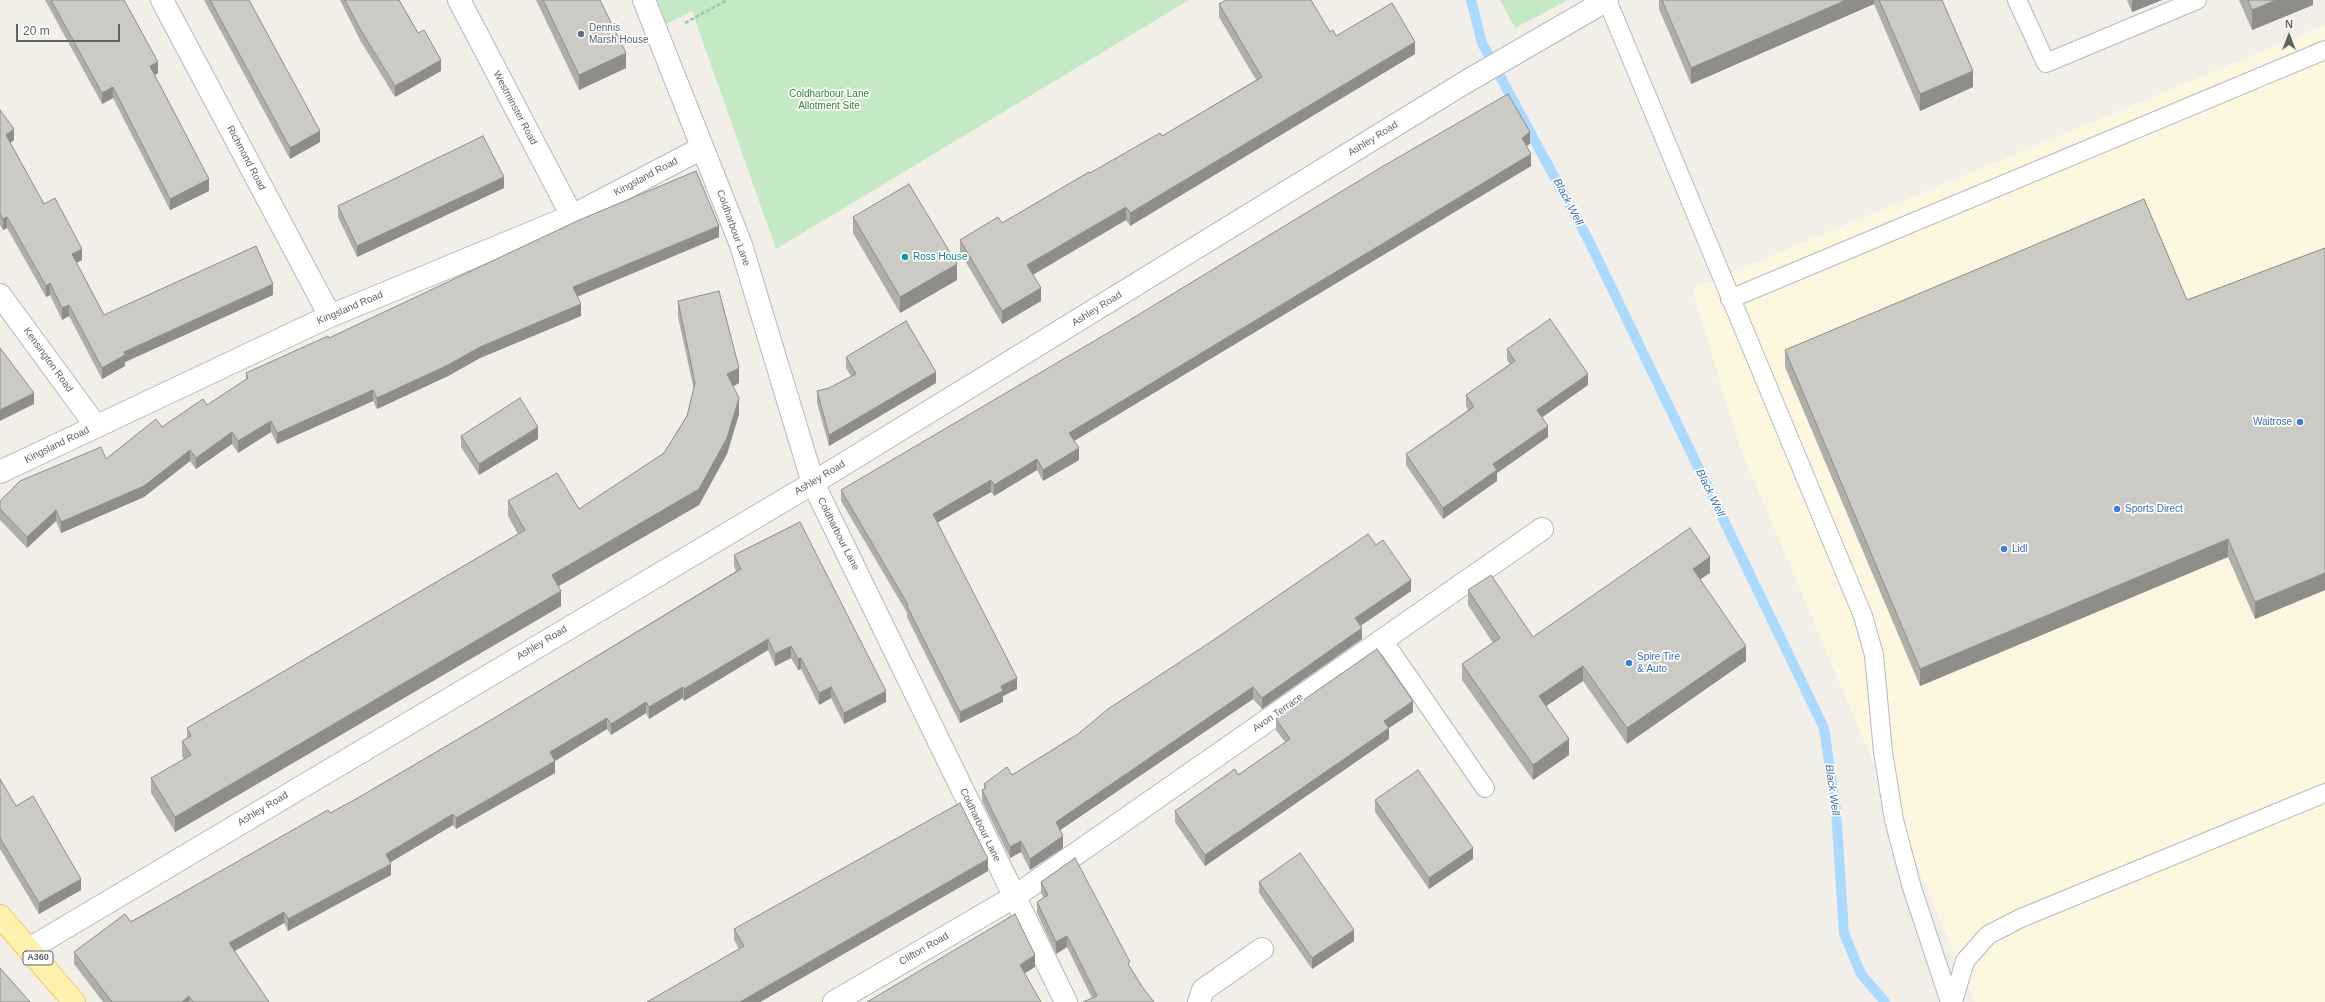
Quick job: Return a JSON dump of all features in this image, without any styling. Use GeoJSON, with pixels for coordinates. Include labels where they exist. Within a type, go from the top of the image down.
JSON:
{"type":"FeatureCollection","features":[{"type":"Feature","properties":{"kind":"main road","name":"A360"},"geometry":{"type":"LineString","coordinates":[[0,916],[74,1002]]}},
{"type":"Feature","properties":{"kind":"street","name":"Richmond Road"},"geometry":{"type":"LineString","coordinates":[[162,0],[330,316]]}},
{"type":"Feature","properties":{"kind":"street","name":"Westminster Road"},"geometry":{"type":"LineString","coordinates":[[459,0],[572,216]]}},
{"type":"Feature","properties":{"kind":"street","name":"Coldharbour Lane"},"geometry":{"type":"LineString","coordinates":[[644,0],[741,245],[813,483],[1066,1002]]}},
{"type":"Feature","properties":{"kind":"street","name":"Ashley Road"},"geometry":{"type":"LineString","coordinates":[[29,949],[813,483],[1464,83],[1607,0]]}},
{"type":"Feature","properties":{"kind":"street","name":"Kingsland Road"},"geometry":{"type":"LineString","coordinates":[[0,472],[330,316],[572,216],[702,148]]}},
{"type":"Feature","properties":{"kind":"street","name":"Kensington Road"},"geometry":{"type":"LineString","coordinates":[[0,295],[96,426]]}},
{"type":"Feature","properties":{"kind":"street","name":"Avon Terrace"},"geometry":{"type":"LineString","coordinates":[[1014,897],[1542,529]]}},
{"type":"Feature","properties":{"kind":"street","name":"Clifton Road"},"geometry":{"type":"LineString","coordinates":[[834,1002],[1014,897]]}},
{"type":"Feature","properties":{"kind":"street"},"geometry":{"type":"LineString","coordinates":[[1199,1002],[1203,990],[1262,949]]}},
{"type":"Feature","properties":{"kind":"lane"},"geometry":{"type":"LineString","coordinates":[[1607,0],[1863,616],[1874,655],[1883,752],[1894,820],[1912,888],[1950,1002]]}},
{"type":"Feature","properties":{"kind":"lane"},"geometry":{"type":"LineString","coordinates":[[2017,0],[2046,64],[2197,0]]}},
{"type":"Feature","properties":{"kind":"lane"},"geometry":{"type":"LineString","coordinates":[[1730,299],[2325,50]]}},
{"type":"Feature","properties":{"kind":"lane"},"geometry":{"type":"LineString","coordinates":[[1383,640],[1485,788]]}},
{"type":"Feature","properties":{"kind":"lane"},"geometry":{"type":"LineString","coordinates":[[1953,1002],[1965,961],[1988,935],[2021,918],[2323,794]]}},
{"type":"Feature","properties":{"kind":"path"},"geometry":{"type":"LineString","coordinates":[[659,38],[727,0]]}},
{"type":"Feature","properties":{"kind":"shaded area"},"geometry":{"type":"Polygon","coordinates":[[[2325,25],[2325,1002],[1975,1002],[1741,450],[1692,289],[2325,25]]]}},
{"type":"Feature","properties":{"kind":"green space","name":"Coldharbour Lane Allotment Site"},"geometry":{"type":"Polygon","coordinates":[[[656,0],[1189,0],[776,249],[692,11],[665,25],[656,0]]]}},
{"type":"Feature","properties":{"kind":"green space"},"geometry":{"type":"Polygon","coordinates":[[[1500,0],[1568,0],[1515,28],[1500,0]]]}},
{"type":"Feature","properties":{"kind":"building"},"geometry":{"type":"Polygon","coordinates":[[[51,0],[124,0],[158,62],[150,66],[209,179],[170,199],[113,87],[102,93],[51,0]]]}},
{"type":"Feature","properties":{"kind":"building"},"geometry":{"type":"Polygon","coordinates":[[[210,0],[249,0],[320,131],[290,148],[210,0]]]}},
{"type":"Feature","properties":{"kind":"building"},"geometry":{"type":"Polygon","coordinates":[[[345,0],[399,0],[418,33],[424,30],[441,60],[395,86],[360,29],[345,0]]]}},
{"type":"Feature","properties":{"kind":"building","name":"Dennis Marsh House"},"geometry":{"type":"Polygon","coordinates":[[[543,0],[600,0],[626,53],[579,75],[543,0]]]}},
{"type":"Feature","properties":{"kind":"building"},"geometry":{"type":"Polygon","coordinates":[[[1226,0],[1311,0],[1330,32],[1333,30],[1336,36],[1392,3],[1415,42],[1130,213],[1126,207],[1027,265],[1041,288],[1002,311],[960,240],[998,217],[1002,223],[1089,172],[1090,173],[1160,133],[1162,136],[1262,77],[1219,4],[1226,0]]]}},
{"type":"Feature","properties":{"kind":"building"},"geometry":{"type":"Polygon","coordinates":[[[1662,0],[1846,0],[1691,68],[1662,0]]]}},
{"type":"Feature","properties":{"kind":"building"},"geometry":{"type":"Polygon","coordinates":[[[1879,0],[1942,0],[1973,71],[1920,94],[1879,0]]]}},
{"type":"Feature","properties":{"kind":"building"},"geometry":{"type":"Polygon","coordinates":[[[2248,0],[2276,0],[2252,10],[2248,0]]]}},
{"type":"Feature","properties":{"kind":"building"},"geometry":{"type":"Polygon","coordinates":[[[1508,94],[1530,132],[1522,138],[1531,154],[1069,433],[1079,448],[1043,470],[1037,459],[994,485],[991,480],[933,514],[1017,678],[1001,686],[1003,691],[960,712],[907,606],[908,605],[841,490],[1123,324],[1380,168],[1508,94]]]}},
{"type":"Feature","properties":{"kind":"building"},"geometry":{"type":"Polygon","coordinates":[[[0,110],[14,129],[6,135],[44,204],[55,198],[82,249],[72,254],[104,315],[256,246],[273,284],[124,352],[125,355],[102,368],[69,305],[62,308],[50,283],[46,286],[7,217],[3,219],[0,214],[0,110]]]}},
{"type":"Feature","properties":{"kind":"building"},"geometry":{"type":"Polygon","coordinates":[[[483,136],[504,177],[357,246],[338,206],[483,136]]]}},
{"type":"Feature","properties":{"kind":"building"},"geometry":{"type":"Polygon","coordinates":[[[696,171],[719,226],[573,287],[581,304],[480,347],[448,365],[377,398],[373,390],[277,433],[271,421],[238,441],[232,432],[196,458],[190,450],[144,486],[61,522],[56,510],[27,537],[0,509],[0,501],[20,481],[101,447],[106,459],[156,419],[162,427],[203,399],[207,405],[248,378],[246,373],[328,336],[329,338],[577,221],[696,171]]]}},
{"type":"Feature","properties":{"kind":"building","name":"Ross House"},"geometry":{"type":"Polygon","coordinates":[[[909,184],[957,264],[900,297],[853,217],[909,184]]]}},
{"type":"Feature","properties":{"kind":"building"},"geometry":{"type":"Polygon","coordinates":[[[2144,199],[2187,300],[2325,248],[2325,573],[2255,602],[2228,539],[1920,669],[1785,350],[2144,199]]]}},
{"type":"Feature","properties":{"kind":"building"},"geometry":{"type":"Polygon","coordinates":[[[719,291],[739,368],[727,374],[739,398],[727,438],[699,489],[552,575],[561,591],[175,817],[151,778],[191,755],[182,741],[191,736],[187,728],[525,530],[508,501],[557,473],[579,509],[664,453],[687,416],[695,383],[678,301],[719,291]]]}},
{"type":"Feature","properties":{"kind":"building"},"geometry":{"type":"Polygon","coordinates":[[[1550,319],[1588,374],[1537,410],[1548,426],[1493,464],[1497,470],[1443,508],[1406,454],[1474,407],[1466,395],[1515,361],[1507,349],[1550,319]]]}},
{"type":"Feature","properties":{"kind":"building"},"geometry":{"type":"Polygon","coordinates":[[[906,321],[936,372],[829,435],[817,391],[829,388],[856,374],[846,357],[906,321]]]}},
{"type":"Feature","properties":{"kind":"building"},"geometry":{"type":"Polygon","coordinates":[[[0,348],[34,393],[0,410],[0,348]]]}},
{"type":"Feature","properties":{"kind":"building"},"geometry":{"type":"Polygon","coordinates":[[[520,398],[538,427],[479,464],[461,436],[520,398]]]}},
{"type":"Feature","properties":{"kind":"building"},"geometry":{"type":"Polygon","coordinates":[[[800,522],[886,691],[844,713],[831,687],[819,693],[801,658],[798,659],[791,646],[775,654],[768,639],[684,689],[683,687],[649,707],[646,702],[611,724],[607,718],[550,752],[555,761],[456,818],[453,814],[386,854],[391,864],[288,919],[284,912],[229,943],[269,1002],[193,1002],[189,996],[182,1002],[112,1002],[74,952],[125,914],[131,922],[328,810],[330,813],[356,799],[501,714],[741,569],[734,555],[800,522]]]}},
{"type":"Feature","properties":{"kind":"building"},"geometry":{"type":"Polygon","coordinates":[[[1690,528],[1710,557],[1693,569],[1746,646],[1627,728],[1583,666],[1539,696],[1569,739],[1533,765],[1462,664],[1500,638],[1468,590],[1491,575],[1533,637],[1690,528]]]}},
{"type":"Feature","properties":{"kind":"building"},"geometry":{"type":"Polygon","coordinates":[[[1368,534],[1376,545],[1383,540],[1411,580],[1355,618],[1362,628],[1262,698],[1253,687],[1056,822],[1063,836],[1030,859],[1021,841],[1010,847],[982,790],[986,788],[984,784],[1007,767],[1012,775],[1078,734],[1108,709],[1212,641],[1368,534]]]}},
{"type":"Feature","properties":{"kind":"building"},"geometry":{"type":"Polygon","coordinates":[[[1377,649],[1413,701],[1384,721],[1389,728],[1205,855],[1175,811],[1235,769],[1238,775],[1290,739],[1276,719],[1377,649]]]}},
{"type":"Feature","properties":{"kind":"building"},"geometry":{"type":"Polygon","coordinates":[[[1418,770],[1473,848],[1429,878],[1375,800],[1418,770]]]}},
{"type":"Feature","properties":{"kind":"building"},"geometry":{"type":"Polygon","coordinates":[[[0,779],[16,806],[33,796],[81,879],[39,903],[0,838],[0,779]]]}},
{"type":"Feature","properties":{"kind":"building"},"geometry":{"type":"Polygon","coordinates":[[[960,803],[988,859],[740,1002],[647,1002],[744,946],[734,929],[960,803]]]}},
{"type":"Feature","properties":{"kind":"building"},"geometry":{"type":"Polygon","coordinates":[[[1300,853],[1354,930],[1312,958],[1259,882],[1300,853]]]}},
{"type":"Feature","properties":{"kind":"building"},"geometry":{"type":"Polygon","coordinates":[[[1075,858],[1130,962],[1128,964],[1154,1002],[1083,1002],[1097,996],[1067,936],[1056,942],[1037,902],[1048,895],[1041,882],[1075,858]]]}},
{"type":"Feature","properties":{"kind":"building"},"geometry":{"type":"Polygon","coordinates":[[[1015,914],[1035,955],[1020,965],[1041,1002],[867,1002],[1015,914]]]}},
{"type":"Feature","properties":{"kind":"building"},"geometry":{"type":"Polygon","coordinates":[[[0,968],[30,1002],[0,1002],[0,968]]]}},
{"type":"Feature","properties":{"kind":"waterway","name":"Black Well"},"geometry":{"type":"LineString","coordinates":[[1471,0],[1482,43],[1589,241],[1824,728],[1836,810],[1844,933],[1861,974],[1885,1002]]}},
{"type":"Feature","properties":{"kind":"place","name":"Dennis Marsh House"},"geometry":{"type":"Point","coordinates":[581,34]}},
{"type":"Feature","properties":{"kind":"place","name":"Ross House"},"geometry":{"type":"Point","coordinates":[905,257]}},
{"type":"Feature","properties":{"kind":"place","name":"Waitrose"},"geometry":{"type":"Point","coordinates":[2300,422]}},
{"type":"Feature","properties":{"kind":"place","name":"Sports Direct"},"geometry":{"type":"Point","coordinates":[2117,509]}},
{"type":"Feature","properties":{"kind":"place","name":"Lidl"},"geometry":{"type":"Point","coordinates":[2004,549]}},
{"type":"Feature","properties":{"kind":"place","name":"Spire Tire & Auto"},"geometry":{"type":"Point","coordinates":[1629,663]}}]}
